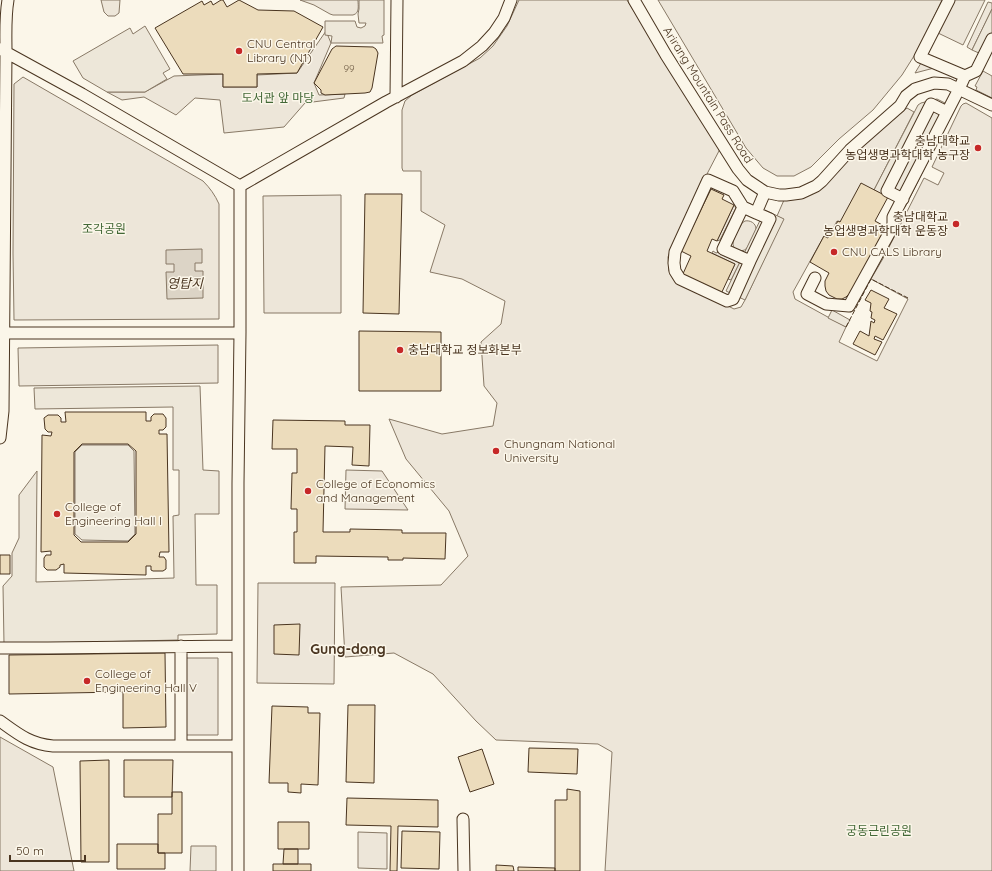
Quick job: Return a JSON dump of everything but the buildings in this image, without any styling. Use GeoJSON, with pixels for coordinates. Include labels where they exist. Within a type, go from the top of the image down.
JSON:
{"type":"FeatureCollection","features":[{"type":"Feature","properties":{"kind":"street"},"geometry":{"type":"LineString","coordinates":[[0,438],[3,416],[3,51],[8,0]]}},
{"type":"Feature","properties":{"kind":"street"},"geometry":{"type":"LineString","coordinates":[[396,97],[397,0]]}},
{"type":"Feature","properties":{"kind":"street"},"geometry":{"type":"LineString","coordinates":[[240,186],[474,54],[489,39],[504,18],[511,0]]}},
{"type":"Feature","properties":{"kind":"street","name":"Arirang Mountain Pass Road"},"geometry":{"type":"LineString","coordinates":[[634,0],[666,55],[738,169],[747,180],[765,192],[779,195],[794,195],[816,186],[850,150],[900,106],[910,93],[920,87],[934,83],[948,84],[959,89]]}},
{"type":"Feature","properties":{"kind":"street"},"geometry":{"type":"LineString","coordinates":[[949,0],[920,57],[964,76],[976,71],[992,38]]}},
{"type":"Feature","properties":{"kind":"street"},"geometry":{"type":"LineString","coordinates":[[3,51],[82,94],[240,186]]}},
{"type":"Feature","properties":{"kind":"street"},"geometry":{"type":"LineString","coordinates":[[815,278],[807,294],[826,304],[849,306],[892,228],[893,217],[959,89],[964,76]]}},
{"type":"Feature","properties":{"kind":"street"},"geometry":{"type":"LineString","coordinates":[[959,89],[992,105]]}},
{"type":"Feature","properties":{"kind":"street"},"geometry":{"type":"LineString","coordinates":[[903,199],[887,191],[932,104],[947,112]]}},
{"type":"Feature","properties":{"kind":"street"},"geometry":{"type":"LineString","coordinates":[[708,180],[733,191],[743,207],[770,219],[733,299],[727,301],[680,278],[675,271],[675,252],[708,180]]}},
{"type":"Feature","properties":{"kind":"street"},"geometry":{"type":"LineString","coordinates":[[238,871],[240,186]]}},
{"type":"Feature","properties":{"kind":"street"},"geometry":{"type":"LineString","coordinates":[[756,213],[765,192]]}},
{"type":"Feature","properties":{"kind":"street"},"geometry":{"type":"LineString","coordinates":[[743,207],[723,249],[750,261]]}},
{"type":"Feature","properties":{"kind":"street"},"geometry":{"type":"LineString","coordinates":[[2,333],[240,333]]}},
{"type":"Feature","properties":{"kind":"street"},"geometry":{"type":"LineString","coordinates":[[181,646],[181,746]]}},
{"type":"Feature","properties":{"kind":"street"},"geometry":{"type":"LineString","coordinates":[[0,648],[238,646]]}},
{"type":"Feature","properties":{"kind":"street"},"geometry":{"type":"LineString","coordinates":[[0,721],[32,742],[53,746],[238,746]]}},
{"type":"Feature","properties":{"kind":"street"},"geometry":{"type":"LineString","coordinates":[[463,819],[464,871]]}},
{"type":"Feature","properties":{"kind":"green space"},"geometry":{"type":"Polygon","coordinates":[[[101,0],[120,0],[119,13],[115,16],[108,16],[104,12],[101,0]]]}},
{"type":"Feature","properties":{"kind":"green space"},"geometry":{"type":"Polygon","coordinates":[[[300,0],[358,0],[358,9],[357,13],[353,15],[333,15],[314,5],[300,0]]]}},
{"type":"Feature","properties":{"kind":"green space","name":"궁동근린공원"},"geometry":{"type":"Polygon","coordinates":[[[519,0],[627,0],[720,149],[671,249],[668,257],[669,271],[675,279],[734,309],[741,307],[745,300],[783,219],[777,216],[784,200],[798,199],[812,194],[853,154],[907,108],[914,112],[874,190],[840,222],[837,221],[828,238],[824,236],[793,292],[795,299],[846,327],[839,342],[877,361],[908,299],[871,279],[885,255],[924,178],[938,185],[944,173],[932,167],[961,106],[966,103],[992,118],[992,871],[605,871],[612,752],[598,744],[496,740],[476,721],[433,674],[394,653],[345,657],[341,587],[441,585],[468,556],[449,511],[406,459],[389,419],[442,434],[493,426],[497,403],[484,386],[481,342],[501,324],[505,301],[462,279],[430,272],[445,225],[421,211],[421,171],[403,171],[402,110],[405,101],[412,95],[480,58],[493,46],[507,26],[519,0]]]}},
{"type":"Feature","properties":{"kind":"green space"},"geometry":{"type":"Polygon","coordinates":[[[658,0],[942,0],[919,48],[902,75],[873,110],[839,139],[811,167],[794,176],[777,176],[763,168],[746,148],[658,0]]]}},
{"type":"Feature","properties":{"kind":"green space"},"geometry":{"type":"Polygon","coordinates":[[[954,0],[985,0],[963,45],[938,33],[954,0]]]}},
{"type":"Feature","properties":{"kind":"green space"},"geometry":{"type":"Polygon","coordinates":[[[988,2],[992,3],[992,9],[972,50],[967,47],[988,2]]]}},
{"type":"Feature","properties":{"kind":"green space","name":"도서관 앞 마당"},"geometry":{"type":"Polygon","coordinates":[[[326,31],[331,43],[314,83],[319,95],[345,94],[344,98],[305,103],[284,127],[224,133],[220,100],[195,98],[176,115],[144,97],[122,100],[107,92],[145,92],[174,76],[223,74],[223,87],[257,87],[257,75],[297,73],[326,31]]]}},
{"type":"Feature","properties":{"kind":"green space"},"geometry":{"type":"Polygon","coordinates":[[[921,63],[934,68],[915,73],[921,63]]]}},
{"type":"Feature","properties":{"kind":"green space"},"geometry":{"type":"Polygon","coordinates":[[[983,71],[992,76],[992,98],[976,90],[977,87],[975,86],[983,71]]]}},
{"type":"Feature","properties":{"kind":"green space","name":"조각공원"},"geometry":{"type":"Polygon","coordinates":[[[23,77],[203,181],[210,189],[219,204],[219,319],[14,320],[14,84],[23,77]]]}},
{"type":"Feature","properties":{"kind":"green space"},"geometry":{"type":"Polygon","coordinates":[[[341,195],[341,313],[264,313],[263,196],[341,195]]]}},
{"type":"Feature","properties":{"kind":"green space"},"geometry":{"type":"Polygon","coordinates":[[[734,205],[736,208],[720,240],[717,241],[734,205]]]}},
{"type":"Feature","properties":{"kind":"green space"},"geometry":{"type":"Polygon","coordinates":[[[745,221],[752,222],[756,229],[746,249],[737,250],[734,248],[733,241],[742,223],[745,221]]]}},
{"type":"Feature","properties":{"kind":"green space"},"geometry":{"type":"Polygon","coordinates":[[[713,251],[716,253],[719,252],[740,262],[731,280],[728,279],[735,264],[712,253],[713,251]]]}},
{"type":"Feature","properties":{"kind":"green space"},"geometry":{"type":"Polygon","coordinates":[[[218,345],[218,383],[19,386],[18,348],[218,345]]]}},
{"type":"Feature","properties":{"kind":"green space"},"geometry":{"type":"Polygon","coordinates":[[[346,470],[382,471],[408,510],[345,509],[346,470]]]}},
{"type":"Feature","properties":{"kind":"green space"},"geometry":{"type":"Polygon","coordinates":[[[258,583],[335,583],[334,684],[257,683],[258,583]]]}},
{"type":"Feature","properties":{"kind":"green space"},"geometry":{"type":"Polygon","coordinates":[[[178,658],[218,658],[218,735],[178,735],[178,658]]]}},
{"type":"Feature","properties":{"kind":"green space"},"geometry":{"type":"Polygon","coordinates":[[[0,737],[53,767],[74,871],[0,871],[0,737]]]}},
{"type":"Feature","properties":{"kind":"green space"},"geometry":{"type":"Polygon","coordinates":[[[358,832],[387,833],[387,869],[358,868],[358,832]]]}},
{"type":"Feature","properties":{"kind":"shaded area"},"geometry":{"type":"Polygon","coordinates":[[[359,0],[384,0],[383,43],[331,43],[332,36],[325,35],[325,21],[355,21],[357,27],[361,28],[365,26],[366,23],[359,23],[359,0]]]}},
{"type":"Feature","properties":{"kind":"shaded area"},"geometry":{"type":"Polygon","coordinates":[[[992,9],[992,48],[988,57],[972,50],[992,9]]]}},
{"type":"Feature","properties":{"kind":"shaded area"},"geometry":{"type":"Polygon","coordinates":[[[145,26],[170,69],[163,73],[167,79],[145,92],[107,92],[83,78],[73,61],[130,28],[133,34],[145,26]]]}},
{"type":"Feature","properties":{"kind":"shaded area"},"geometry":{"type":"Polygon","coordinates":[[[937,99],[955,108],[905,207],[874,190],[918,105],[937,99]]]}},
{"type":"Feature","properties":{"kind":"shaded area"},"geometry":{"type":"Polygon","coordinates":[[[765,210],[784,219],[745,300],[726,291],[765,210]]]}},
{"type":"Feature","properties":{"kind":"shaded area"},"geometry":{"type":"Polygon","coordinates":[[[832,310],[850,320],[846,327],[828,318],[832,310]]]}},
{"type":"Feature","properties":{"kind":"shaded area"},"geometry":{"type":"Polygon","coordinates":[[[200,386],[203,470],[219,471],[219,514],[195,514],[196,585],[217,585],[217,634],[178,635],[178,640],[4,644],[3,586],[12,576],[12,553],[19,538],[19,495],[37,471],[36,582],[174,578],[173,516],[179,515],[179,470],[173,470],[173,407],[35,409],[34,388],[200,386]]]}},
{"type":"Feature","properties":{"kind":"shaded area"},"geometry":{"type":"Polygon","coordinates":[[[82,445],[128,445],[134,451],[135,534],[128,541],[82,540],[75,534],[75,452],[82,445]]]}},
{"type":"Feature","properties":{"kind":"shaded area"},"geometry":{"type":"Polygon","coordinates":[[[191,846],[216,846],[216,871],[190,871],[191,846]]]}},
{"type":"Feature","properties":{"kind":"water","name":"영탑지"},"geometry":{"type":"Polygon","coordinates":[[[202,249],[202,263],[195,263],[195,271],[203,271],[203,298],[167,299],[166,272],[174,272],[174,264],[166,264],[166,250],[202,249]]]}},
{"type":"Feature","properties":{"kind":"fence"},"geometry":{"type":"LineString","coordinates":[[846,327],[871,279],[908,298]]}},
{"type":"Feature","properties":{"kind":"place","name":"CNU Central Library (N1)"},"geometry":{"type":"Point","coordinates":[239,51]}},
{"type":"Feature","properties":{"kind":"place","name":"충남대학교 농업생명과학대학 농구장"},"geometry":{"type":"Point","coordinates":[978,148]}},
{"type":"Feature","properties":{"kind":"place","name":"충남대학교 농업생명과학대학 운동장"},"geometry":{"type":"Point","coordinates":[956,224]}},
{"type":"Feature","properties":{"kind":"place","name":"CNU CALS Library"},"geometry":{"type":"Point","coordinates":[834,252]}},
{"type":"Feature","properties":{"kind":"place","name":"충남대학교 정보화본부"},"geometry":{"type":"Point","coordinates":[400,350]}},
{"type":"Feature","properties":{"kind":"place","name":"Chungnam National University"},"geometry":{"type":"Point","coordinates":[496,451]}},
{"type":"Feature","properties":{"kind":"place","name":"College of Economics and Management"},"geometry":{"type":"Point","coordinates":[308,491]}},
{"type":"Feature","properties":{"kind":"place","name":"College of Engineering Hall I"},"geometry":{"type":"Point","coordinates":[57,514]}},
{"type":"Feature","properties":{"kind":"place","name":"College of Engineering Hall V"},"geometry":{"type":"Point","coordinates":[87,681]}},
{"type":"Feature","properties":{"kind":"district","name":"Gung-dong"},"geometry":{"type":"Point","coordinates":[348,649]}}]}
